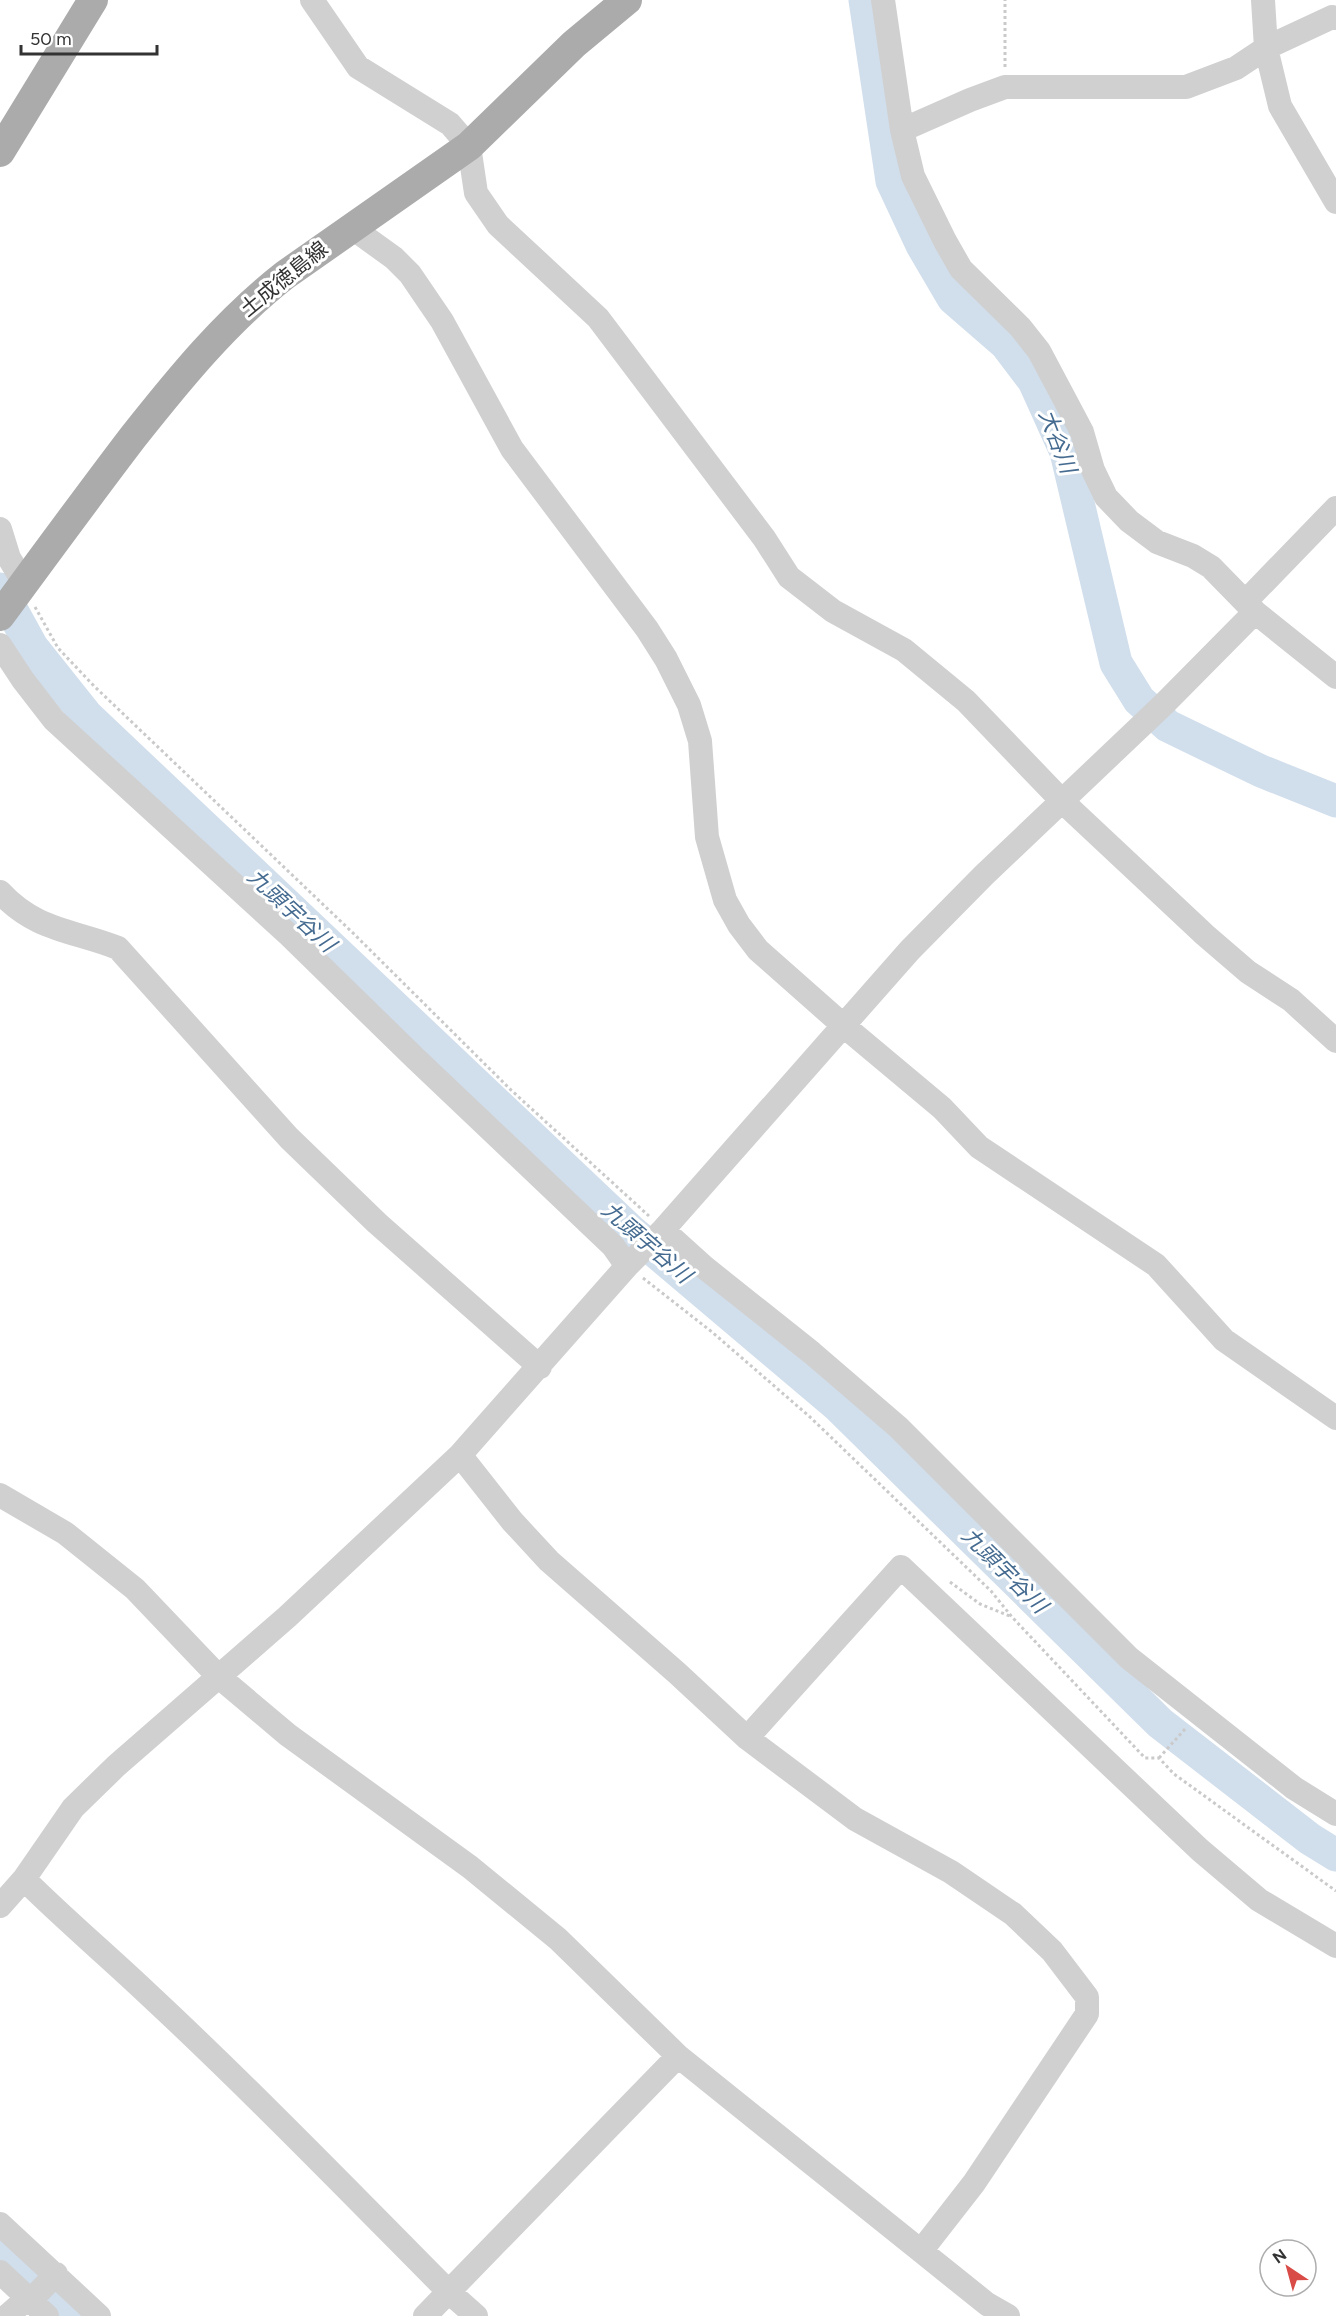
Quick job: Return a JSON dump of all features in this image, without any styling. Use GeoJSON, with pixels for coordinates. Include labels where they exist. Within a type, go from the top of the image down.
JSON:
{"type":"FeatureCollection","features":[{"type":"Feature","properties":{"kind":"main road"},"geometry":{"type":"LineString","coordinates":[[0,152],[93,0]]}},
{"type":"Feature","properties":{"kind":"main road","name":"土成徳島線"},"geometry":{"type":"LineString","coordinates":[[0,616],[84,501],[177,381],[258,296],[351,227],[469,146],[574,44],[627,0]]}},
{"type":"Feature","properties":{"kind":"street"},"geometry":{"type":"LineString","coordinates":[[312,0],[358,67],[450,124],[469,146],[476,193],[498,225],[598,318],[757,529],[789,577],[833,611],[904,650],[966,701],[1063,802],[1214,943],[1248,972],[1291,1000],[1336,1041]]}},
{"type":"Feature","properties":{"kind":"street"},"geometry":{"type":"LineString","coordinates":[[883,0],[902,130],[913,176],[945,241],[962,269],[1020,327],[1039,351],[1082,432],[1093,470],[1106,497],[1129,521],[1157,542],[1193,556],[1211,567],[1250,607],[1336,677]]}},
{"type":"Feature","properties":{"kind":"street"},"geometry":{"type":"LineString","coordinates":[[1263,0],[1266,48],[1280,106],[1336,202]]}},
{"type":"Feature","properties":{"kind":"street"},"geometry":{"type":"LineString","coordinates":[[902,130],[1005,87],[1186,87],[1236,68],[1266,48],[1332,17],[1336,18]]}},
{"type":"Feature","properties":{"kind":"street"},"geometry":{"type":"LineString","coordinates":[[351,227],[394,258],[410,274],[447,330],[512,449],[647,629],[666,659],[689,705],[700,741],[707,837],[725,900],[758,950],[942,1108],[979,1147],[1156,1265],[1224,1340],[1336,1418]]}},
{"type":"Feature","properties":{"kind":"street"},"geometry":{"type":"LineString","coordinates":[[0,1906],[24,1880],[73,1808],[116,1766],[286,1617],[460,1455],[919,942],[984,875],[1164,705],[1336,508]]}},
{"type":"Feature","properties":{"kind":"street"},"geometry":{"type":"LineString","coordinates":[[0,529],[21,586]]}},
{"type":"Feature","properties":{"kind":"street"},"geometry":{"type":"LineString","coordinates":[[0,645],[22,680],[54,720],[289,935],[630,1264]]}},
{"type":"Feature","properties":{"kind":"street"},"geometry":{"type":"LineString","coordinates":[[0,892],[27,917],[58,930],[95,939],[118,948],[289,1138],[377,1223],[540,1367]]}},
{"type":"Feature","properties":{"kind":"street"},"geometry":{"type":"LineString","coordinates":[[662,1231],[812,1353],[898,1427],[1129,1658],[1294,1788],[1336,1814]]}},
{"type":"Feature","properties":{"kind":"street"},"geometry":{"type":"LineString","coordinates":[[460,1455],[512,1521],[549,1561],[677,1673],[747,1738],[855,1820],[951,1872],[1013,1914],[1052,1951],[1087,1997],[1087,2014],[974,2183],[921,2251]]}},
{"type":"Feature","properties":{"kind":"street"},"geometry":{"type":"LineString","coordinates":[[0,1496],[64,1533],[135,1589],[218,1676],[288,1735],[478,1874],[558,1940],[678,2056],[987,2304],[1008,2316]]}},
{"type":"Feature","properties":{"kind":"street"},"geometry":{"type":"LineString","coordinates":[[747,1738],[901,1567],[1200,1850],[1259,1900],[1336,1946]]}},
{"type":"Feature","properties":{"kind":"street"},"geometry":{"type":"LineString","coordinates":[[24,1880],[147,1993],[476,2316]]}},
{"type":"Feature","properties":{"kind":"street"},"geometry":{"type":"LineString","coordinates":[[425,2316],[678,2056]]}},
{"type":"Feature","properties":{"kind":"street"},"geometry":{"type":"LineString","coordinates":[[0,2224],[43,2287],[47,2316]]}},
{"type":"Feature","properties":{"kind":"street"},"geometry":{"type":"LineString","coordinates":[[0,2272],[43,2287],[99,2316]]}},
{"type":"Feature","properties":{"kind":"street"},"geometry":{"type":"LineString","coordinates":[[7,2316],[43,2287]]}},
{"type":"Feature","properties":{"kind":"path"},"geometry":{"type":"LineString","coordinates":[[1005,0],[1005,87]]}},
{"type":"Feature","properties":{"kind":"path"},"geometry":{"type":"LineString","coordinates":[[21,586],[58,648],[94,686],[353,933],[511,1090],[662,1231]]}},
{"type":"Feature","properties":{"kind":"path"},"geometry":{"type":"LineString","coordinates":[[630,1264],[810,1418],[991,1591],[1012,1617],[1145,1758],[1159,1758],[1185,1728]]}},
{"type":"Feature","properties":{"kind":"path"},"geometry":{"type":"LineString","coordinates":[[1159,1758],[1174,1774],[1336,1891]]}},
{"type":"Feature","properties":{"kind":"waterway","name":"大谷川"},"geometry":{"type":"LineString","coordinates":[[865,0],[892,181],[922,245],[953,298],[1006,344],[1034,381],[1066,452],[1116,663],[1139,700],[1168,726],[1261,771],[1336,801]]}},
{"type":"Feature","properties":{"kind":"waterway","name":"九頭宇谷川"},"geometry":{"type":"LineString","coordinates":[[0,589],[32,647],[87,716],[630,1230],[838,1406],[1160,1723],[1310,1839],[1336,1855]]}},
{"type":"Feature","properties":{"kind":"waterway"},"geometry":{"type":"LineString","coordinates":[[0,2249],[73,2316]]}}]}
